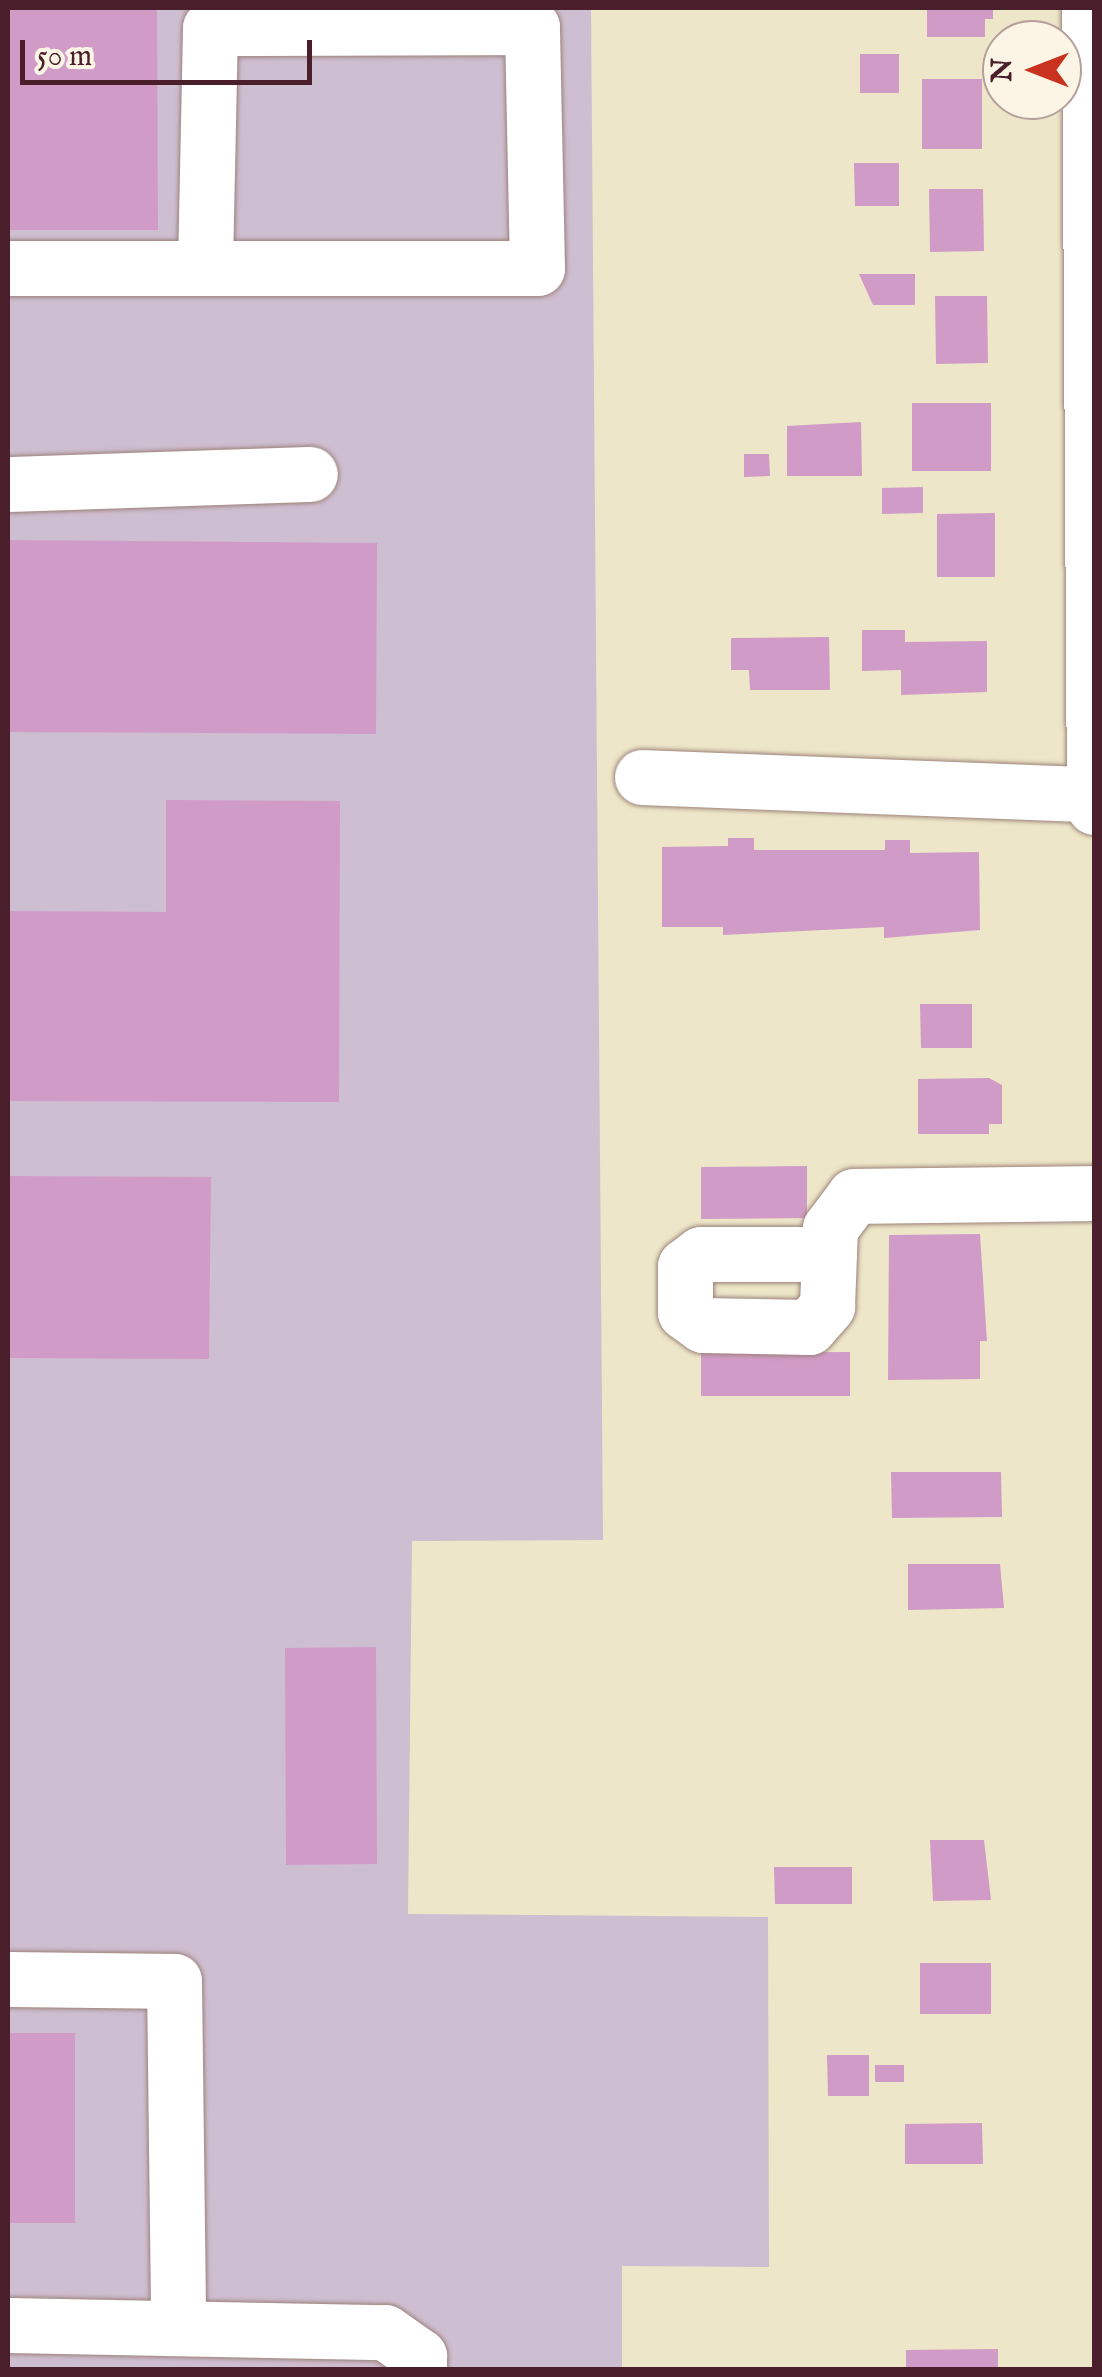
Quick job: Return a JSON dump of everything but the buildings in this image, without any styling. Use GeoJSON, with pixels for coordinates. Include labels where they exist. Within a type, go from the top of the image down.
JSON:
{"type":"FeatureCollection","features":[{"type":"Feature","properties":{"kind":"street"},"geometry":{"type":"LineString","coordinates":[[1089,8],[1094,807]]}},
{"type":"Feature","properties":{"kind":"street"},"geometry":{"type":"LineString","coordinates":[[8,268],[205,268],[537,268],[532,27],[208,18],[205,268]]}},
{"type":"Feature","properties":{"kind":"street"},"geometry":{"type":"LineString","coordinates":[[8,484],[310,474]]}},
{"type":"Feature","properties":{"kind":"street"},"geometry":{"type":"LineString","coordinates":[[642,777],[1094,794]]}},
{"type":"Feature","properties":{"kind":"street"},"geometry":{"type":"LineString","coordinates":[[829,1254],[830,1228],[854,1196],[1094,1194]]}},
{"type":"Feature","properties":{"kind":"street"},"geometry":{"type":"LineString","coordinates":[[8,1979],[174,1981],[178,2328]]}},
{"type":"Feature","properties":{"kind":"street"},"geometry":{"type":"LineString","coordinates":[[8,2325],[385,2332],[419,2356],[419,2370]]}},
{"type":"Feature","properties":{"kind":"shaded area"},"geometry":{"type":"Polygon","coordinates":[[[8,8],[591,8],[603,1540],[412,1541],[408,1914],[768,1917],[769,2267],[622,2266],[622,2369],[8,2370],[8,8]]]}}]}
